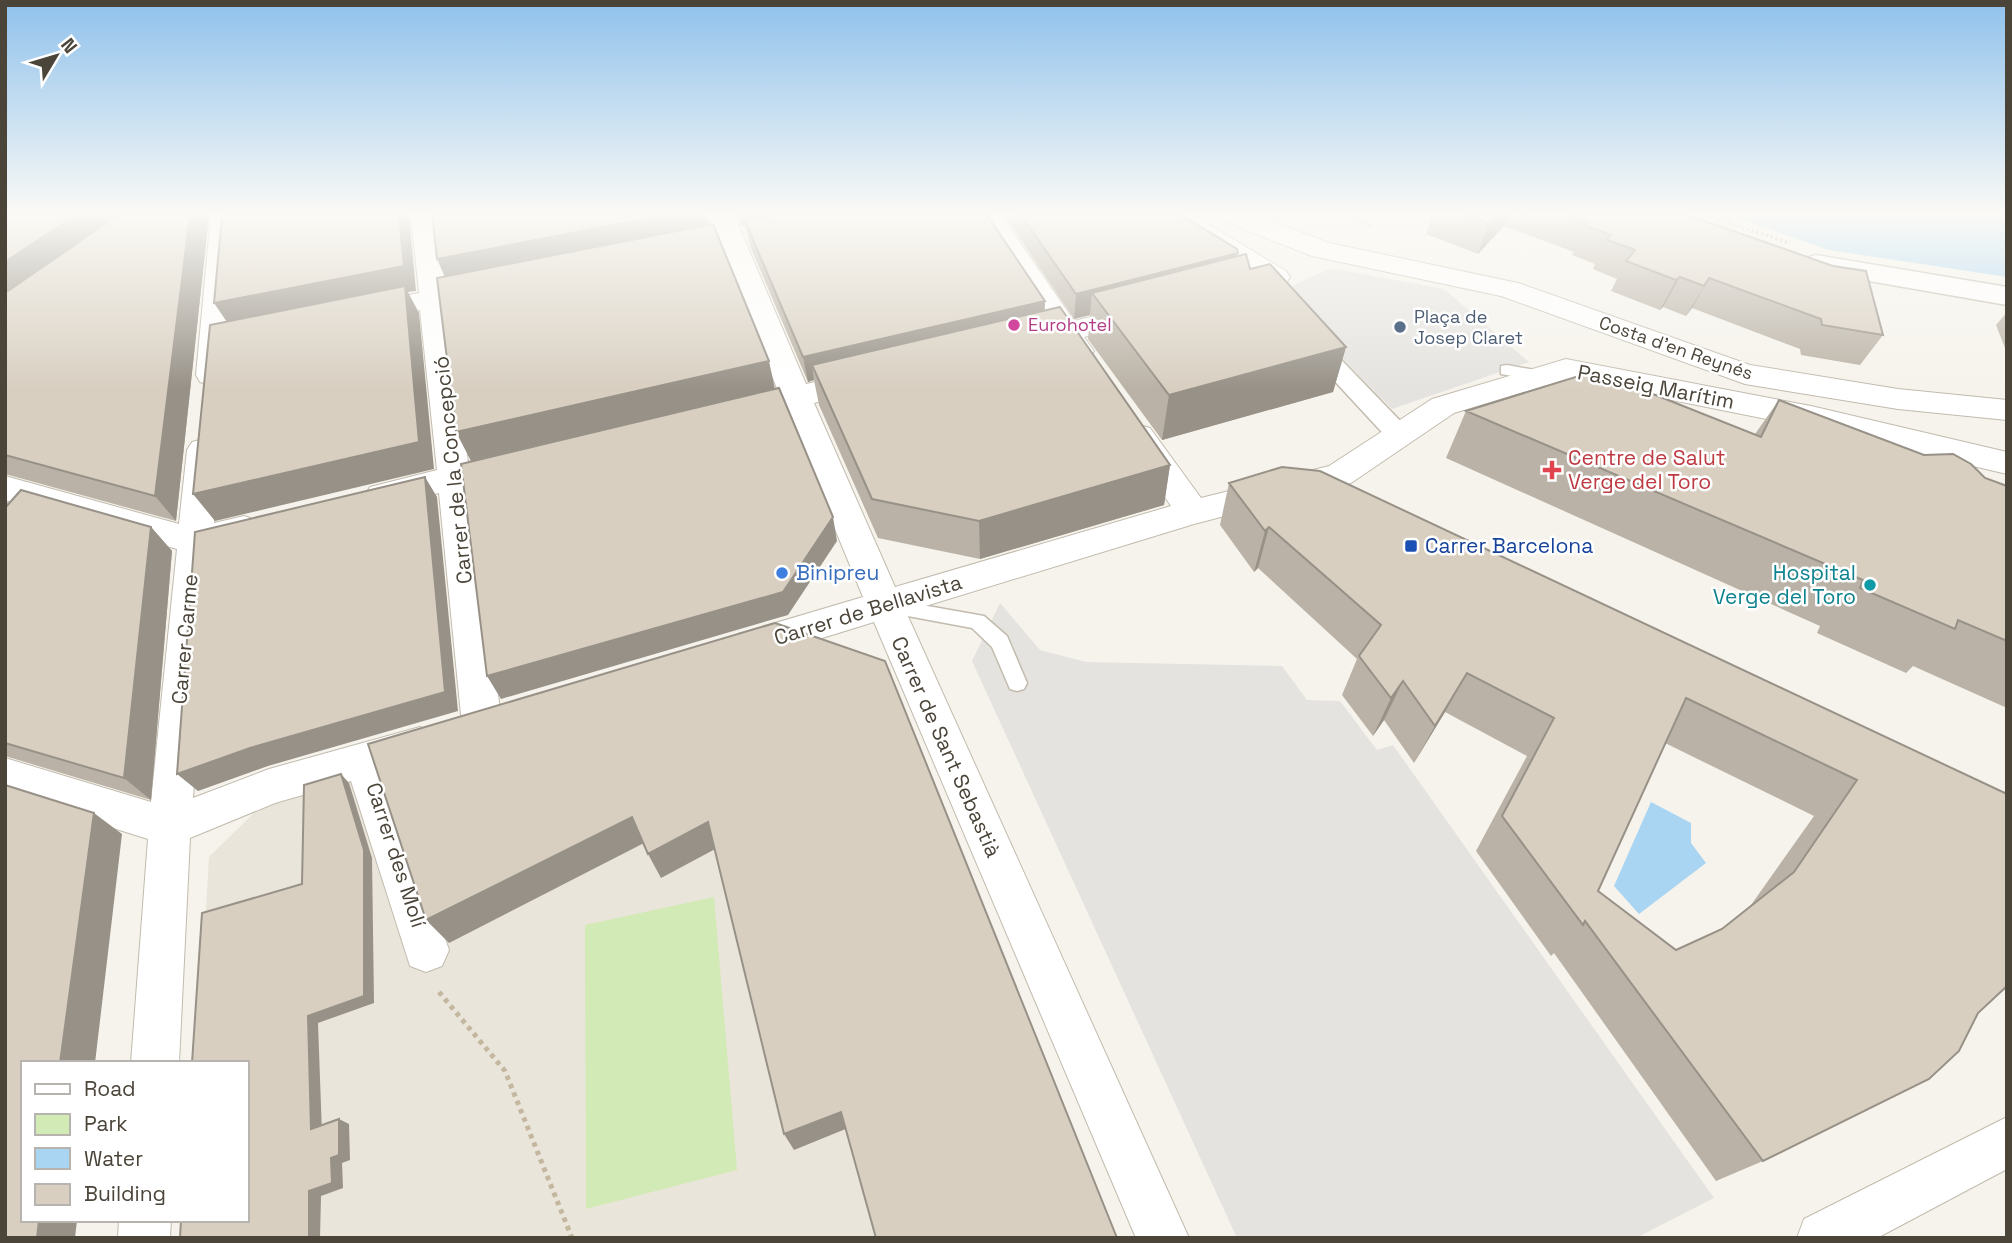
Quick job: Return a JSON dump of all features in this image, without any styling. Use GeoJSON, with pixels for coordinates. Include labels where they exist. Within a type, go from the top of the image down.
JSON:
{"type":"FeatureCollection","features":[{"type":"Feature","properties":{"kind":"street","name":"Carrer Carme"},"geometry":{"type":"LineString","coordinates":[[155,1061],[170,827],[193,541],[206,416],[227,340],[225,273]]}},
{"type":"Feature","properties":{"kind":"street","name":"Carrer de la Concepció"},"geometry":{"type":"LineString","coordinates":[[431,273],[482,725]]}},
{"type":"Feature","properties":{"kind":"street","name":"Carrer de Sant Sebastià"},"geometry":{"type":"LineString","coordinates":[[744,273],[794,398],[1163,1238]]}},
{"type":"Feature","properties":{"kind":"street"},"geometry":{"type":"LineString","coordinates":[[1026,273],[1098,378]]}},
{"type":"Feature","properties":{"kind":"street"},"geometry":{"type":"LineString","coordinates":[[1244,273],[1261,287]]}},
{"type":"Feature","properties":{"kind":"street","name":"Costa d'en Reynés"},"geometry":{"type":"LineString","coordinates":[[1432,273],[1508,289],[1745,374],[1898,399],[2007,410]]}},
{"type":"Feature","properties":{"kind":"street"},"geometry":{"type":"LineString","coordinates":[[1861,273],[2007,296]]}},
{"type":"Feature","properties":{"kind":"street"},"geometry":{"type":"LineString","coordinates":[[344,317],[515,282]]}},
{"type":"Feature","properties":{"kind":"street"},"geometry":{"type":"LineString","coordinates":[[1007,346],[1160,308]]}},
{"type":"Feature","properties":{"kind":"street"},"geometry":{"type":"LineString","coordinates":[[1300,330],[1400,436]]}},
{"type":"Feature","properties":{"kind":"street","name":"Passeig Marítim"},"geometry":{"type":"LineString","coordinates":[[1400,436],[1443,406],[1566,369],[1811,417],[2007,463]]}},
{"type":"Feature","properties":{"kind":"street"},"geometry":{"type":"LineString","coordinates":[[712,417],[887,375]]}},
{"type":"Feature","properties":{"kind":"street"},"geometry":{"type":"LineString","coordinates":[[1122,411],[1193,512]]}},
{"type":"Feature","properties":{"kind":"street","name":"Carrer de Bellavista"},"geometry":{"type":"LineString","coordinates":[[723,653],[1193,512],[1339,475],[1400,436]]}},
{"type":"Feature","properties":{"kind":"street"},"geometry":{"type":"LineString","coordinates":[[350,503],[536,458]]}},
{"type":"Feature","properties":{"kind":"street"},"geometry":{"type":"LineString","coordinates":[[1339,475],[1373,496]]}},
{"type":"Feature","properties":{"kind":"street"},"geometry":{"type":"LineString","coordinates":[[13,527],[21,493],[193,541],[271,522]]}},
{"type":"Feature","properties":{"kind":"street"},"geometry":{"type":"LineString","coordinates":[[5,776],[170,827],[269,787],[522,713]]}},
{"type":"Feature","properties":{"kind":"street","name":"Carrer des Molí"},"geometry":{"type":"LineString","coordinates":[[365,761],[426,950]]}},
{"type":"Feature","properties":{"kind":"street"},"geometry":{"type":"LineString","coordinates":[[1823,1238],[2007,1142]]}},
{"type":"Feature","properties":{"kind":"lane"},"geometry":{"type":"LineString","coordinates":[[1507,370],[1540,376]]}},
{"type":"Feature","properties":{"kind":"lane"},"geometry":{"type":"LineString","coordinates":[[884,605],[977,621],[1000,642],[1017,682]]}},
{"type":"Feature","properties":{"kind":"path"},"geometry":{"type":"LineString","coordinates":[[426,950],[437,990],[505,1071],[572,1238]]}},
{"type":"Feature","properties":{"kind":"shaded area","name":"Plaça de Josep Claret"},"geometry":{"type":"Polygon","coordinates":[[[1319,273],[1357,273],[1444,289],[1529,362],[1392,409],[1277,293],[1319,273]]]}},
{"type":"Feature","properties":{"kind":"shaded area"},"geometry":{"type":"Polygon","coordinates":[[[1000,603],[1040,650],[1086,662],[1282,666],[1307,700],[1340,701],[1377,750],[1393,745],[1714,1198],[1636,1238],[1237,1238],[972,661],[1000,603]]]}},
{"type":"Feature","properties":{"kind":"shaded area"},"geometry":{"type":"Polygon","coordinates":[[[794,652],[1113,1238],[187,1238],[248,1222],[248,1061],[197,1061],[209,857],[267,800],[794,652]]]}},
{"type":"Feature","properties":{"kind":"green space"},"geometry":{"type":"Polygon","coordinates":[[[714,897],[737,1170],[586,1209],[585,925],[714,897]]]}},
{"type":"Feature","properties":{"kind":"water"},"geometry":{"type":"Polygon","coordinates":[[[1981,273],[2007,273],[2007,277],[1981,273]]]}},
{"type":"Feature","properties":{"kind":"water"},"geometry":{"type":"Polygon","coordinates":[[[1651,802],[1691,823],[1691,843],[1706,863],[1639,914],[1614,886],[1651,802]]]}},
{"type":"Feature","properties":{"kind":"building"},"geometry":{"type":"Polygon","coordinates":[[[34,273],[183,273],[155,496],[5,455],[5,293],[34,273]]]}},
{"type":"Feature","properties":{"kind":"building"},"geometry":{"type":"Polygon","coordinates":[[[217,273],[368,273],[214,303],[217,273]]]}},
{"type":"Feature","properties":{"kind":"building"},"geometry":{"type":"Polygon","coordinates":[[[463,273],[733,273],[769,361],[456,432],[437,278],[463,273]]]}},
{"type":"Feature","properties":{"kind":"building"},"geometry":{"type":"Polygon","coordinates":[[[767,273],[1026,273],[1045,301],[803,357],[767,273]]]}},
{"type":"Feature","properties":{"kind":"building"},"geometry":{"type":"Polygon","coordinates":[[[1061,273],[1159,273],[1076,294],[1061,273]]]}},
{"type":"Feature","properties":{"kind":"building"},"geometry":{"type":"Polygon","coordinates":[[[1171,273],[1278,273],[1346,347],[1169,395],[1092,293],[1171,273]]]}},
{"type":"Feature","properties":{"kind":"building"},"geometry":{"type":"Polygon","coordinates":[[[1658,273],[1867,273],[1883,335],[1822,325],[1821,319],[1709,278],[1704,286],[1680,277],[1676,280],[1658,273]]]}},
{"type":"Feature","properties":{"kind":"building"},"geometry":{"type":"Polygon","coordinates":[[[405,286],[419,442],[193,494],[210,325],[405,286]]]}},
{"type":"Feature","properties":{"kind":"building"},"geometry":{"type":"Polygon","coordinates":[[[1060,307],[1170,465],[979,521],[872,499],[812,365],[1060,307]]]}},
{"type":"Feature","properties":{"kind":"building"},"geometry":{"type":"Polygon","coordinates":[[[1595,371],[1761,437],[1779,400],[1924,455],[1953,454],[1971,464],[1985,478],[2007,486],[2007,641],[1958,620],[1955,629],[1860,588],[1863,580],[1466,411],[1595,371]]]}},
{"type":"Feature","properties":{"kind":"building"},"geometry":{"type":"Polygon","coordinates":[[[779,388],[833,517],[783,592],[487,676],[461,464],[779,388]]]}},
{"type":"Feature","properties":{"kind":"building"},"geometry":{"type":"Polygon","coordinates":[[[1282,467],[1320,471],[2007,794],[2007,986],[1978,1013],[1959,1051],[1929,1079],[1763,1161],[1585,921],[1583,925],[1502,816],[1554,718],[1467,673],[1435,726],[1403,681],[1391,698],[1359,656],[1381,625],[1269,527],[1265,531],[1229,483],[1282,467]],[[1686,698],[1598,891],[1676,950],[1722,929],[1794,872],[1857,780],[1686,698]]]}},
{"type":"Feature","properties":{"kind":"building"},"geometry":{"type":"Polygon","coordinates":[[[425,477],[445,692],[250,748],[177,774],[195,532],[425,477]]]}},
{"type":"Feature","properties":{"kind":"building"},"geometry":{"type":"Polygon","coordinates":[[[21,490],[151,527],[124,778],[5,743],[5,508],[21,490]]]}},
{"type":"Feature","properties":{"kind":"building"},"geometry":{"type":"Polygon","coordinates":[[[775,623],[885,661],[1117,1238],[876,1238],[841,1112],[784,1134],[708,822],[648,854],[632,817],[426,920],[368,744],[775,623]]]}},
{"type":"Feature","properties":{"kind":"building"},"geometry":{"type":"Polygon","coordinates":[[[341,774],[364,850],[364,996],[308,1016],[311,1129],[339,1119],[339,1155],[331,1158],[332,1183],[309,1191],[309,1238],[180,1238],[181,1222],[248,1222],[248,1061],[192,1061],[202,913],[302,884],[304,785],[341,774]]]}},
{"type":"Feature","properties":{"kind":"building"},"geometry":{"type":"Polygon","coordinates":[[[5,785],[94,813],[60,1061],[21,1061],[21,1222],[39,1222],[37,1238],[5,1238],[5,785]]]}},
{"type":"Feature","properties":{"kind":"place","name":"Eurohotel"},"geometry":{"type":"Point","coordinates":[1014,325]}},
{"type":"Feature","properties":{"kind":"place","name":"Plaça de Josep Claret"},"geometry":{"type":"Point","coordinates":[1400,327]}},
{"type":"Feature","properties":{"kind":"place","name":"Centre de Salut Verge del Toro"},"geometry":{"type":"Point","coordinates":[1552,470]}},
{"type":"Feature","properties":{"kind":"place","name":"Carrer Barcelona"},"geometry":{"type":"Point","coordinates":[1411,546]}},
{"type":"Feature","properties":{"kind":"place","name":"Binipreu"},"geometry":{"type":"Point","coordinates":[782,573]}},
{"type":"Feature","properties":{"kind":"place","name":"Hospital Verge del Toro"},"geometry":{"type":"Point","coordinates":[1870,585]}}]}
